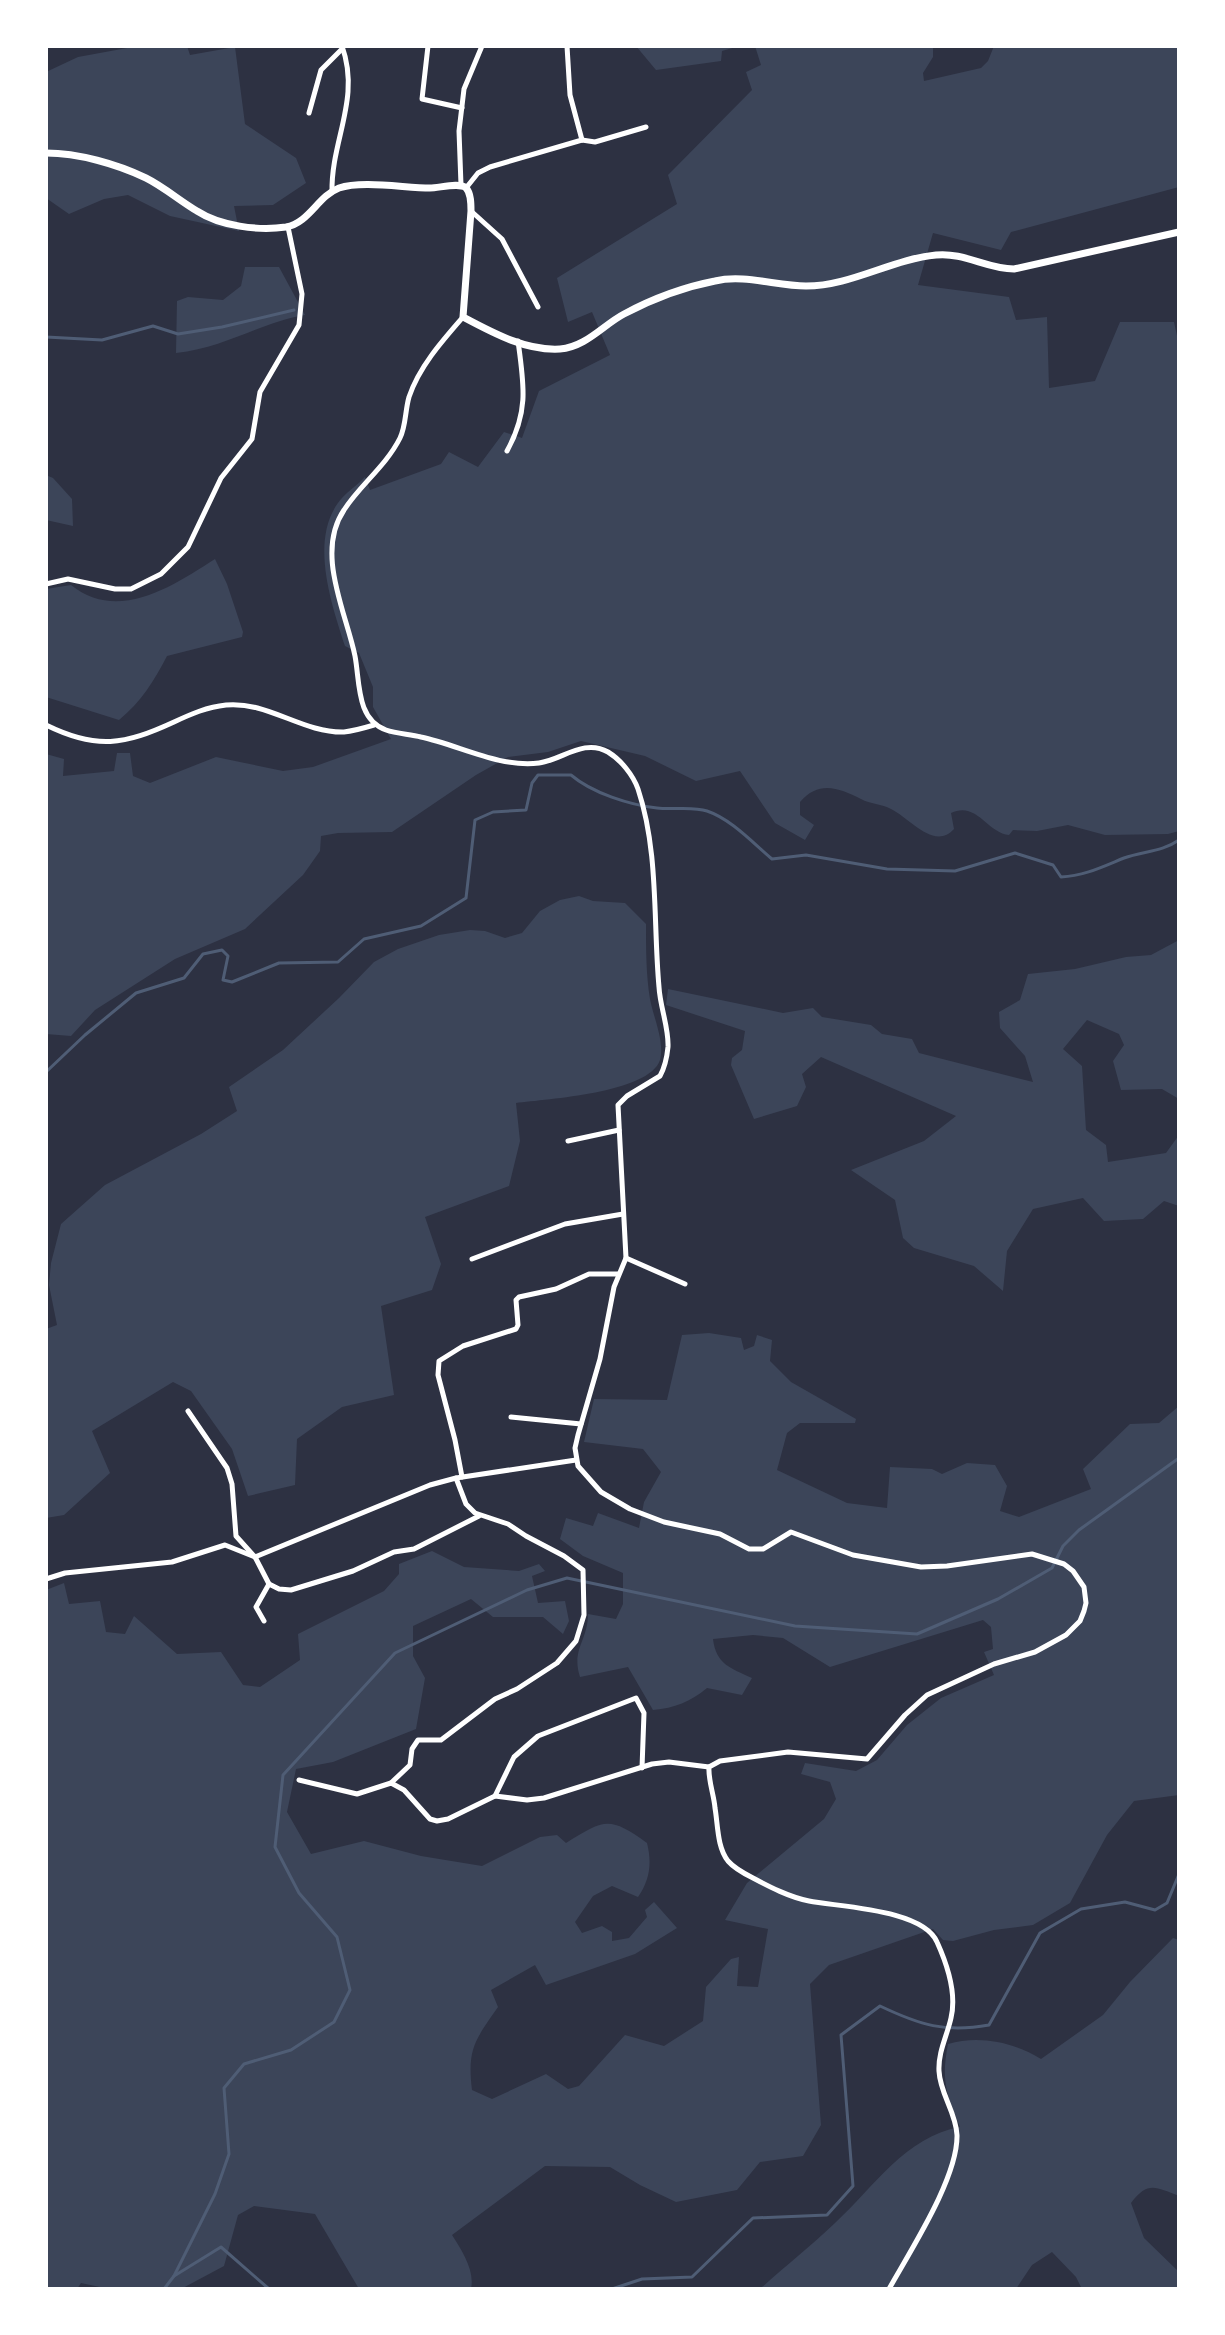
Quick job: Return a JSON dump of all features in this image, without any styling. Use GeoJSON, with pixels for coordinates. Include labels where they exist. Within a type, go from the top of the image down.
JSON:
{"type":"FeatureCollection","features":[{"type":"Feature","properties":{"kind":"street"},"geometry":{"type":"LineString","coordinates":[[428,46],[422,99],[462,108]]}},
{"type":"Feature","properties":{"kind":"street"},"geometry":{"type":"LineString","coordinates":[[391,1783],[404,1790],[430,1819],[437,1821],[448,1819],[495,1796],[527,1800],[544,1798],[669,1762],[709,1767],[720,1761],[788,1752],[867,1759],[927,1695],[994,1664],[1044,1648],[1074,1628],[1084,1611],[1086,1595],[1079,1579],[1064,1564],[1032,1554],[947,1566],[905,1565],[853,1555],[791,1532],[763,1549],[749,1549],[720,1534],[664,1522],[619,1503],[601,1492],[576,1460],[575,1448],[600,1359],[618,1274],[626,1258],[618,1105],[660,1076],[668,1050],[659,988],[650,847],[639,793],[622,765],[599,748],[586,747],[538,763],[509,763],[422,737],[390,732],[374,725],[361,699],[355,656],[337,587],[333,558],[335,531],[343,510],[368,482],[400,437],[418,375],[463,317],[471,211],[464,187],[459,131],[464,89],[482,46]]}},
{"type":"Feature","properties":{"kind":"street"},"geometry":{"type":"LineString","coordinates":[[567,46],[570,95],[582,140]]}},
{"type":"Feature","properties":{"kind":"street"},"geometry":{"type":"LineString","coordinates":[[309,113],[321,70],[342,47],[349,66],[350,87],[331,172],[332,193]]}},
{"type":"Feature","properties":{"kind":"street"},"geometry":{"type":"LineString","coordinates":[[46,153],[88,159],[146,178],[201,214],[217,220],[259,227],[288,227],[307,217],[340,188],[464,187],[478,173],[490,167],[582,140],[595,142],[646,127]]}},
{"type":"Feature","properties":{"kind":"street"},"geometry":{"type":"LineString","coordinates":[[471,211],[502,239],[538,307]]}},
{"type":"Feature","properties":{"kind":"street"},"geometry":{"type":"LineString","coordinates":[[46,584],[68,579],[115,589],[131,589],[161,574],[188,547],[221,478],[252,439],[260,392],[299,325],[302,294],[288,227]]}},
{"type":"Feature","properties":{"kind":"street"},"geometry":{"type":"LineString","coordinates":[[463,317],[541,349],[574,346],[628,312],[662,297],[716,280],[822,285],[936,255],[958,256],[1014,269],[1179,232]]}},
{"type":"Feature","properties":{"kind":"street"},"geometry":{"type":"LineString","coordinates":[[507,451],[519,426],[524,401],[518,341]]}},
{"type":"Feature","properties":{"kind":"street"},"geometry":{"type":"LineString","coordinates":[[46,725],[84,741],[111,743],[141,736],[208,709],[237,704],[256,707],[329,731],[347,732],[374,725]]}},
{"type":"Feature","properties":{"kind":"street"},"geometry":{"type":"LineString","coordinates":[[568,1141],[619,1130]]}},
{"type":"Feature","properties":{"kind":"street"},"geometry":{"type":"LineString","coordinates":[[472,1259],[565,1224],[623,1214]]}},
{"type":"Feature","properties":{"kind":"street"},"geometry":{"type":"LineString","coordinates":[[626,1258],[685,1284]]}},
{"type":"Feature","properties":{"kind":"street"},"geometry":{"type":"LineString","coordinates":[[299,1780],[357,1794],[391,1783],[410,1765],[412,1749],[418,1740],[441,1740],[495,1699],[557,1663],[576,1641],[584,1615],[583,1570],[508,1524],[475,1513],[466,1504],[459,1478],[455,1440],[438,1375],[439,1361],[463,1346],[516,1329],[516,1300],[519,1297],[556,1289],[589,1274],[618,1274]]}},
{"type":"Feature","properties":{"kind":"street"},"geometry":{"type":"LineString","coordinates":[[188,1411],[227,1468],[232,1484],[236,1536],[255,1557],[269,1584],[279,1589],[291,1590],[353,1571],[394,1552],[414,1549],[481,1515]]}},
{"type":"Feature","properties":{"kind":"street"},"geometry":{"type":"LineString","coordinates":[[511,1417],[581,1424]]}},
{"type":"Feature","properties":{"kind":"street"},"geometry":{"type":"LineString","coordinates":[[46,1579],[65,1573],[172,1562],[220,1545],[228,1545],[255,1557],[421,1489],[459,1478],[576,1460]]}},
{"type":"Feature","properties":{"kind":"street"},"geometry":{"type":"LineString","coordinates":[[264,1621],[257,1604],[269,1584]]}},
{"type":"Feature","properties":{"kind":"street"},"geometry":{"type":"LineString","coordinates":[[495,1796],[514,1757],[538,1736],[632,1698],[639,1699],[644,1713],[642,1768]]}},
{"type":"Feature","properties":{"kind":"street"},"geometry":{"type":"LineString","coordinates":[[709,1767],[719,1837],[728,1861],[751,1877],[788,1895],[806,1901],[871,1909],[927,1928],[937,1939],[951,1981],[950,2022],[941,2047],[940,2081],[955,2123],[955,2149],[927,2223],[889,2289]]}},
{"type":"Feature","properties":{"kind":"shaded area"},"geometry":{"type":"Polygon","coordinates":[[[138,46],[187,46],[190,55],[235,47],[245,124],[296,158],[306,183],[273,205],[234,206],[239,231],[170,216],[128,195],[104,199],[69,214],[46,198],[46,72],[78,57],[138,46]]]}},
{"type":"Feature","properties":{"kind":"shaded area"},"geometry":{"type":"Polygon","coordinates":[[[636,46],[739,46],[722,51],[721,61],[656,70],[636,46]]]}},
{"type":"Feature","properties":{"kind":"shaded area"},"geometry":{"type":"Polygon","coordinates":[[[755,46],[933,46],[933,57],[923,73],[924,81],[981,68],[988,61],[994,46],[1179,46],[1179,187],[1011,232],[1001,250],[933,233],[918,285],[1009,297],[1016,320],[1047,317],[1049,388],[1095,381],[1120,322],[1174,322],[1179,345],[1179,831],[1168,834],[1105,835],[1068,825],[1037,831],[1013,830],[1009,835],[994,829],[975,814],[960,810],[951,813],[954,829],[938,836],[922,831],[887,807],[845,792],[822,788],[800,802],[800,815],[814,825],[805,840],[775,823],[740,771],[696,781],[645,756],[581,741],[548,752],[508,757],[392,832],[321,836],[320,851],[303,875],[245,929],[175,959],[95,1010],[71,1036],[46,1034],[46,754],[64,759],[63,776],[114,771],[117,753],[130,753],[133,776],[150,783],[216,757],[283,771],[313,767],[391,739],[373,707],[373,687],[359,653],[345,646],[334,610],[324,550],[332,514],[342,498],[365,477],[370,490],[441,464],[449,452],[478,467],[504,432],[522,438],[539,391],[610,355],[592,312],[568,322],[557,278],[677,204],[668,175],[752,90],[746,72],[761,65],[755,46]]]}},
{"type":"Feature","properties":{"kind":"shaded area"},"geometry":{"type":"Polygon","coordinates":[[[245,267],[279,267],[305,315],[210,346],[176,353],[177,301],[188,297],[223,300],[241,286],[245,267]]]}},
{"type":"Feature","properties":{"kind":"shaded area"},"geometry":{"type":"Polygon","coordinates":[[[46,475],[53,478],[72,499],[73,526],[46,520],[46,475]]]}},
{"type":"Feature","properties":{"kind":"shaded area"},"geometry":{"type":"Polygon","coordinates":[[[215,559],[227,584],[242,637],[167,656],[146,691],[119,720],[46,697],[46,589],[71,585],[89,596],[107,601],[126,601],[163,589],[215,559]]]}},
{"type":"Feature","properties":{"kind":"shaded area"},"geometry":{"type":"Polygon","coordinates":[[[579,896],[593,901],[625,903],[646,924],[648,980],[660,1037],[660,1060],[652,1071],[618,1087],[516,1103],[520,1141],[509,1186],[425,1217],[441,1264],[432,1290],[381,1306],[394,1395],[342,1407],[297,1439],[295,1485],[248,1496],[232,1449],[191,1391],[173,1382],[92,1431],[110,1473],[64,1515],[46,1518],[46,1329],[57,1325],[49,1285],[61,1224],[105,1185],[201,1134],[237,1111],[229,1087],[283,1050],[374,962],[398,949],[439,935],[470,930],[505,938],[522,933],[540,911],[560,900],[579,896]]]}},
{"type":"Feature","properties":{"kind":"shaded area"},"geometry":{"type":"Polygon","coordinates":[[[1179,940],[1179,1099],[1162,1089],[1121,1090],[1113,1061],[1124,1045],[1119,1034],[1087,1020],[1063,1049],[1082,1066],[1086,1130],[1106,1145],[1108,1162],[1166,1153],[1179,1135],[1179,1206],[1164,1201],[1143,1219],[1104,1221],[1083,1198],[1033,1209],[1007,1251],[1003,1291],[974,1266],[914,1248],[903,1238],[895,1200],[851,1170],[924,1141],[956,1116],[821,1057],[802,1074],[806,1087],[797,1106],[754,1119],[731,1065],[732,1058],[742,1050],[745,1031],[666,1005],[668,989],[783,1013],[813,1008],[822,1017],[871,1025],[882,1034],[912,1039],[919,1053],[1033,1082],[1025,1056],[1000,1028],[999,1012],[1020,1000],[1028,974],[1151,955],[1179,940]]]}},
{"type":"Feature","properties":{"kind":"shaded area"},"geometry":{"type":"Polygon","coordinates":[[[709,1333],[741,1338],[744,1350],[754,1346],[757,1335],[772,1340],[770,1361],[791,1382],[856,1419],[855,1423],[800,1423],[787,1433],[777,1470],[847,1503],[887,1508],[890,1467],[932,1469],[942,1474],[967,1463],[995,1465],[1007,1486],[1000,1511],[1019,1517],[1091,1489],[1083,1469],[1130,1424],[1159,1423],[1179,1406],[1179,1795],[1134,1801],[1107,1835],[1070,1903],[1033,1925],[994,1930],[953,1941],[943,1940],[933,1929],[829,1965],[810,1984],[821,2125],[803,2156],[760,2162],[737,2190],[676,2202],[610,2167],[545,2166],[452,2235],[469,2268],[471,2289],[359,2289],[315,2214],[254,2206],[238,2215],[224,2266],[181,2289],[109,2289],[81,2283],[77,2289],[46,2289],[46,1590],[64,1583],[69,1604],[100,1601],[106,1632],[125,1634],[134,1616],[177,1654],[221,1652],[243,1685],[260,1687],[300,1660],[298,1634],[384,1591],[399,1574],[399,1564],[432,1551],[464,1567],[519,1571],[539,1564],[545,1571],[532,1576],[538,1603],[565,1601],[569,1621],[563,1634],[543,1617],[493,1617],[471,1599],[413,1626],[413,1656],[425,1678],[416,1729],[333,1762],[296,1769],[287,1812],[311,1854],[364,1841],[421,1856],[482,1866],[540,1837],[557,1835],[566,1843],[590,1829],[607,1824],[624,1828],[647,1843],[649,1871],[638,1897],[612,1886],[593,1896],[575,1922],[582,1933],[602,1926],[612,1932],[612,1941],[629,1938],[647,1917],[645,1910],[654,1902],[677,1928],[635,1954],[546,1985],[535,1965],[491,1990],[498,2007],[474,2046],[471,2076],[472,2090],[492,2099],[546,2074],[568,2089],[579,2086],[625,2035],[664,2046],[703,2021],[706,1987],[731,1959],[739,1957],[737,1986],[758,1987],[768,1929],[725,1920],[747,1883],[824,1819],[836,1799],[830,1782],[801,1774],[805,1763],[856,1771],[877,1760],[907,1725],[941,1698],[994,1675],[984,1652],[993,1649],[991,1627],[983,1620],[830,1667],[783,1638],[753,1635],[713,1639],[721,1660],[752,1678],[742,1695],[707,1688],[682,1704],[661,1709],[653,1710],[628,1667],[580,1677],[577,1659],[588,1614],[616,1619],[623,1604],[623,1573],[583,1556],[560,1539],[566,1518],[593,1526],[598,1513],[639,1528],[644,1502],[661,1472],[643,1449],[584,1442],[594,1399],[667,1400],[682,1335],[709,1333]]]}},
{"type":"Feature","properties":{"kind":"shaded area"},"geometry":{"type":"Polygon","coordinates":[[[1173,1938],[1179,1940],[1179,2196],[1152,2188],[1142,2191],[1131,2203],[1144,2238],[1179,2272],[1179,2289],[1082,2289],[1076,2277],[1052,2252],[1032,2265],[1016,2289],[760,2289],[826,2232],[907,2152],[923,2141],[960,2127],[946,2087],[948,2044],[984,2040],[1019,2048],[1041,2059],[1103,2015],[1173,1938]]]}},
{"type":"Feature","properties":{"kind":"waterway"},"geometry":{"type":"LineString","coordinates":[[46,337],[102,340],[153,326],[178,334],[294,310]]}},
{"type":"Feature","properties":{"kind":"waterway"},"geometry":{"type":"LineString","coordinates":[[46,1072],[136,993],[184,978],[203,954],[222,950],[228,956],[223,980],[232,982],[279,963],[338,962],[364,939],[421,926],[466,898],[475,820],[493,812],[526,810],[532,783],[538,775],[571,775],[600,793],[635,804],[707,811],[733,825],[772,859],[806,855],[887,869],[955,871],[1015,853],[1053,865],[1061,877],[1085,873],[1179,840]]}},
{"type":"Feature","properties":{"kind":"waterway"},"geometry":{"type":"LineString","coordinates":[[174,2276],[215,2194],[229,2154],[224,2088],[244,2064],[291,2050],[334,2022],[350,1990],[337,1937],[299,1893],[275,1847],[283,1775],[395,1653],[527,1590],[567,1578],[795,1626],[917,1634],[998,1599],[1052,1568],[1063,1546],[1079,1530],[1179,1458]]}},
{"type":"Feature","properties":{"kind":"waterway"},"geometry":{"type":"LineString","coordinates":[[612,2289],[642,2279],[692,2277],[753,2218],[827,2215],[853,2186],[841,2035],[880,2006],[933,2026],[959,2028],[989,2025],[1040,1933],[1081,1909],[1125,1902],[1155,1910],[1167,1903],[1179,1874]]}},
{"type":"Feature","properties":{"kind":"waterway"},"geometry":{"type":"LineString","coordinates":[[164,2289],[174,2276],[221,2247],[269,2289]]}}]}
